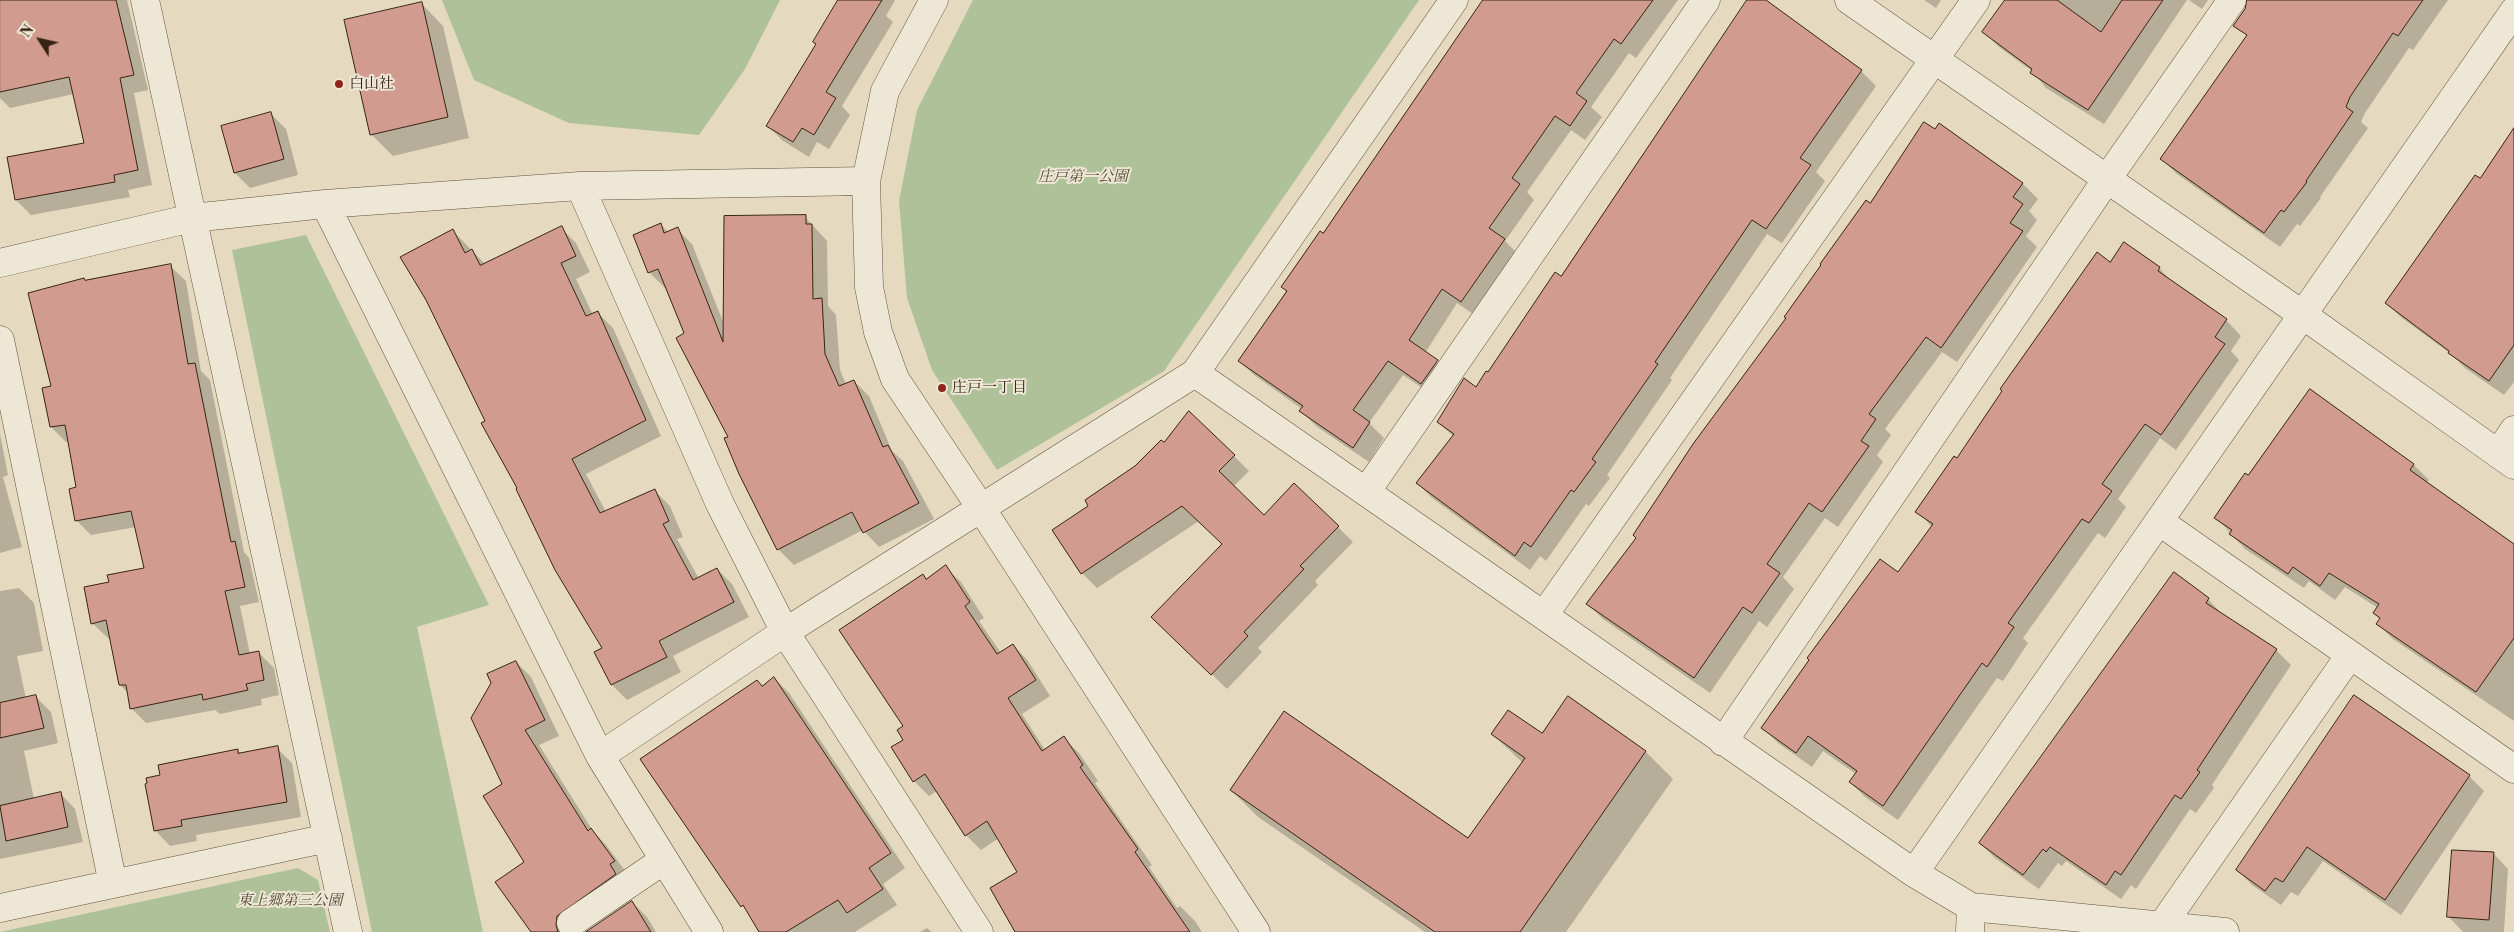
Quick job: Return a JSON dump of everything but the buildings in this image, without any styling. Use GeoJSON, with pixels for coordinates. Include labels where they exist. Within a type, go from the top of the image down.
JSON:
{"type":"FeatureCollection","features":[{"type":"Feature","properties":{"kind":"street"},"geometry":{"type":"LineString","coordinates":[[145,0],[348,932]]}},
{"type":"Feature","properties":{"kind":"street"},"geometry":{"type":"LineString","coordinates":[[934,0],[884,91],[866,181],[869,286],[878,332],[896,379],[1256,932]]}},
{"type":"Feature","properties":{"kind":"street"},"geometry":{"type":"LineString","coordinates":[[600,756],[785,632],[1195,373],[1454,0]]}},
{"type":"Feature","properties":{"kind":"street"},"geometry":{"type":"LineString","coordinates":[[1366,492],[1706,0]]}},
{"type":"Feature","properties":{"kind":"street"},"geometry":{"type":"LineString","coordinates":[[1849,0],[2303,315],[2506,460],[2514,430]]}},
{"type":"Feature","properties":{"kind":"street"},"geometry":{"type":"LineString","coordinates":[[1544,614],[1976,0]]}},
{"type":"Feature","properties":{"kind":"street"},"geometry":{"type":"LineString","coordinates":[[1723,742],[2107,179],[2232,0]]}},
{"type":"Feature","properties":{"kind":"street"},"geometry":{"type":"LineString","coordinates":[[1914,873],[2514,11]]}},
{"type":"Feature","properties":{"kind":"street"},"geometry":{"type":"LineString","coordinates":[[0,263],[192,218],[324,204],[580,186],[866,181]]}},
{"type":"Feature","properties":{"kind":"street"},"geometry":{"type":"LineString","coordinates":[[580,186],[720,504],[785,632],[980,932]]}},
{"type":"Feature","properties":{"kind":"street"},"geometry":{"type":"LineString","coordinates":[[324,204],[600,756],[709,932]]}},
{"type":"Feature","properties":{"kind":"street"},"geometry":{"type":"LineString","coordinates":[[0,340],[113,884]]}},
{"type":"Feature","properties":{"kind":"street"},"geometry":{"type":"LineString","coordinates":[[1195,373],[1914,873],[1970,920],[2163,924],[2225,932]]}},
{"type":"Feature","properties":{"kind":"street"},"geometry":{"type":"LineString","coordinates":[[2160,522],[2514,769]]}},
{"type":"Feature","properties":{"kind":"street"},"geometry":{"type":"LineString","coordinates":[[2163,924],[2350,655]]}},
{"type":"Feature","properties":{"kind":"street"},"geometry":{"type":"LineString","coordinates":[[0,908],[328,838]]}},
{"type":"Feature","properties":{"kind":"street"},"geometry":{"type":"LineString","coordinates":[[571,923],[664,860]]}},
{"type":"Feature","properties":{"kind":"green space"},"geometry":{"type":"Polygon","coordinates":[[[442,0],[780,0],[745,69],[699,135],[569,123],[474,80],[442,0]]]}},
{"type":"Feature","properties":{"kind":"green space","name":"庄戸第一公園"},"geometry":{"type":"Polygon","coordinates":[[[973,0],[1419,0],[1164,371],[997,470],[932,370],[907,298],[899,201],[917,110],[973,0]]]}},
{"type":"Feature","properties":{"kind":"green space"},"geometry":{"type":"Polygon","coordinates":[[[306,235],[489,605],[417,627],[483,932],[372,932],[232,250],[306,235]]]}},
{"type":"Feature","properties":{"kind":"green space","name":"東上郷第三公園"},"geometry":{"type":"Polygon","coordinates":[[[298,868],[318,880],[330,932],[0,932],[298,868]]]}},
{"type":"Feature","properties":{"kind":"place","name":"白山社"},"geometry":{"type":"Point","coordinates":[339,84]}},
{"type":"Feature","properties":{"kind":"place","name":"庄戸一丁目"},"geometry":{"type":"Point","coordinates":[942,388]}}]}
